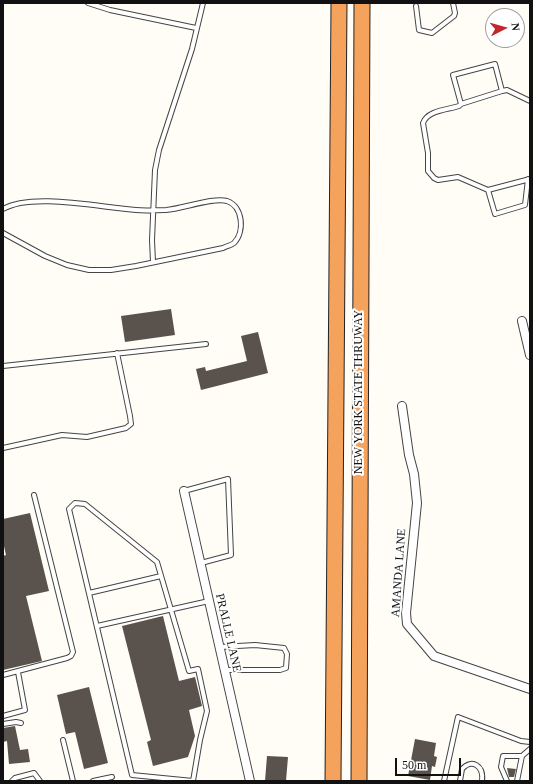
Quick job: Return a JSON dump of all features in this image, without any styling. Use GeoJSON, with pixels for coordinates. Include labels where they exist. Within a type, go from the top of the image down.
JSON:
{"type":"FeatureCollection","features":[{"type":"Feature","properties":{"kind":"highway","name":"NEW YORK STATE THRUWAY"},"geometry":{"type":"LineString","coordinates":[[332,781],[339,3]]}},
{"type":"Feature","properties":{"kind":"highway","name":"NEW YORK STATE THRUWAY"},"geometry":{"type":"LineString","coordinates":[[359,779],[362,3]]}},
{"type":"Feature","properties":{"kind":"street"},"geometry":{"type":"LineString","coordinates":[[522,321],[530,355]]}},
{"type":"Feature","properties":{"kind":"street","name":"AMANDA LANE"},"geometry":{"type":"LineString","coordinates":[[402,406],[409,454],[414,474],[417,503],[406,613],[407,624],[434,656],[530,689]]}},
{"type":"Feature","properties":{"kind":"street","name":"PRALLE LANE"},"geometry":{"type":"LineString","coordinates":[[184,491],[250,781]]}},
{"type":"Feature","properties":{"kind":"lane"},"geometry":{"type":"LineString","coordinates":[[88,3],[110,10],[196,28]]}},
{"type":"Feature","properties":{"kind":"lane"},"geometry":{"type":"LineString","coordinates":[[153,262],[152,240],[155,170],[159,150],[192,49],[203,3]]}},
{"type":"Feature","properties":{"kind":"lane"},"geometry":{"type":"LineString","coordinates":[[416,6],[419,30],[432,33],[454,16],[456,13],[453,3]]}},
{"type":"Feature","properties":{"kind":"lane"},"geometry":{"type":"LineString","coordinates":[[461,104],[453,75],[495,64],[502,92]]}},
{"type":"Feature","properties":{"kind":"lane"},"geometry":{"type":"LineString","coordinates":[[488,190],[495,214],[525,204],[529,179],[488,190],[458,177],[438,180],[434,178],[428,171],[428,153],[422,128],[424,119],[432,113],[508,90],[530,101]]}},
{"type":"Feature","properties":{"kind":"lane"},"geometry":{"type":"LineString","coordinates":[[3,208],[28,203],[69,202],[136,210],[153,210],[170,209],[217,201],[227,201],[235,206],[241,224],[239,234],[234,243],[223,248],[111,270],[89,270],[67,265],[45,256],[3,233]]}},
{"type":"Feature","properties":{"kind":"lane"},"geometry":{"type":"LineString","coordinates":[[3,366],[206,344]]}},
{"type":"Feature","properties":{"kind":"lane"},"geometry":{"type":"LineString","coordinates":[[3,448],[62,435],[87,437],[126,428],[131,424],[117,353]]}},
{"type":"Feature","properties":{"kind":"lane"},"geometry":{"type":"LineString","coordinates":[[184,491],[228,479],[231,555],[200,563]]}},
{"type":"Feature","properties":{"kind":"lane"},"geometry":{"type":"LineString","coordinates":[[3,675],[67,658],[73,652],[34,495]]}},
{"type":"Feature","properties":{"kind":"lane"},"geometry":{"type":"LineString","coordinates":[[75,503],[85,504],[157,562],[161,576],[189,671],[198,669],[207,711],[193,781],[132,775],[69,509],[75,503]]}},
{"type":"Feature","properties":{"kind":"lane"},"geometry":{"type":"LineString","coordinates":[[89,593],[161,576]]}},
{"type":"Feature","properties":{"kind":"lane"},"geometry":{"type":"LineString","coordinates":[[97,626],[209,601]]}},
{"type":"Feature","properties":{"kind":"lane"},"geometry":{"type":"LineString","coordinates":[[219,647],[255,645],[284,648],[287,654],[286,668],[280,670],[225,670]]}},
{"type":"Feature","properties":{"kind":"lane"},"geometry":{"type":"LineString","coordinates":[[3,716],[25,710],[18,672]]}},
{"type":"Feature","properties":{"kind":"lane"},"geometry":{"type":"LineString","coordinates":[[444,781],[458,717],[521,741],[530,742]]}},
{"type":"Feature","properties":{"kind":"lane"},"geometry":{"type":"LineString","coordinates":[[3,724],[16,722],[21,723]]}},
{"type":"Feature","properties":{"kind":"lane"},"geometry":{"type":"LineString","coordinates":[[63,740],[72,781]]}},
{"type":"Feature","properties":{"kind":"lane"},"geometry":{"type":"LineString","coordinates":[[517,781],[522,756],[530,749]]}},
{"type":"Feature","properties":{"kind":"lane"},"geometry":{"type":"LineString","coordinates":[[507,781],[501,768],[503,756],[522,756]]}},
{"type":"Feature","properties":{"kind":"lane"},"geometry":{"type":"LineString","coordinates":[[460,781],[462,769],[468,765],[479,766],[481,768],[483,773],[482,781]]}},
{"type":"Feature","properties":{"kind":"lane"},"geometry":{"type":"LineString","coordinates":[[12,781],[15,778],[34,773],[38,776],[40,781]]}},
{"type":"Feature","properties":{"kind":"lane"},"geometry":{"type":"LineString","coordinates":[[93,781],[112,777]]}},
{"type":"Feature","properties":{"kind":"building"},"geometry":{"type":"Polygon","coordinates":[[[171,309],[175,335],[125,342],[121,316],[171,309]]]}},
{"type":"Feature","properties":{"kind":"building"},"geometry":{"type":"Polygon","coordinates":[[[258,332],[268,373],[201,390],[196,369],[205,367],[206,371],[247,361],[241,336],[258,332]]]}},
{"type":"Feature","properties":{"kind":"building"},"geometry":{"type":"Polygon","coordinates":[[[30,513],[49,591],[26,596],[42,661],[3,670],[3,556],[6,555],[3,542],[3,519],[30,513]]]}},
{"type":"Feature","properties":{"kind":"building"},"geometry":{"type":"Polygon","coordinates":[[[163,616],[179,681],[195,677],[202,706],[189,710],[195,736],[188,757],[153,766],[147,742],[151,740],[122,626],[163,616]]]}},
{"type":"Feature","properties":{"kind":"building"},"geometry":{"type":"Polygon","coordinates":[[[89,687],[108,763],[84,769],[75,732],[66,734],[57,695],[89,687]]]}},
{"type":"Feature","properties":{"kind":"building"},"geometry":{"type":"Polygon","coordinates":[[[15,726],[20,750],[28,749],[30,762],[9,764],[7,741],[3,742],[3,728],[15,726]]]}},
{"type":"Feature","properties":{"kind":"building"},"geometry":{"type":"Polygon","coordinates":[[[415,739],[436,743],[434,756],[437,757],[435,767],[432,766],[430,780],[408,776],[415,739]]]}},
{"type":"Feature","properties":{"kind":"building"},"geometry":{"type":"Polygon","coordinates":[[[267,756],[288,757],[286,781],[265,781],[267,756]]]}},
{"type":"Feature","properties":{"kind":"building"},"geometry":{"type":"Polygon","coordinates":[[[507,768],[516,769],[514,777],[509,777],[507,768]]]}}]}
